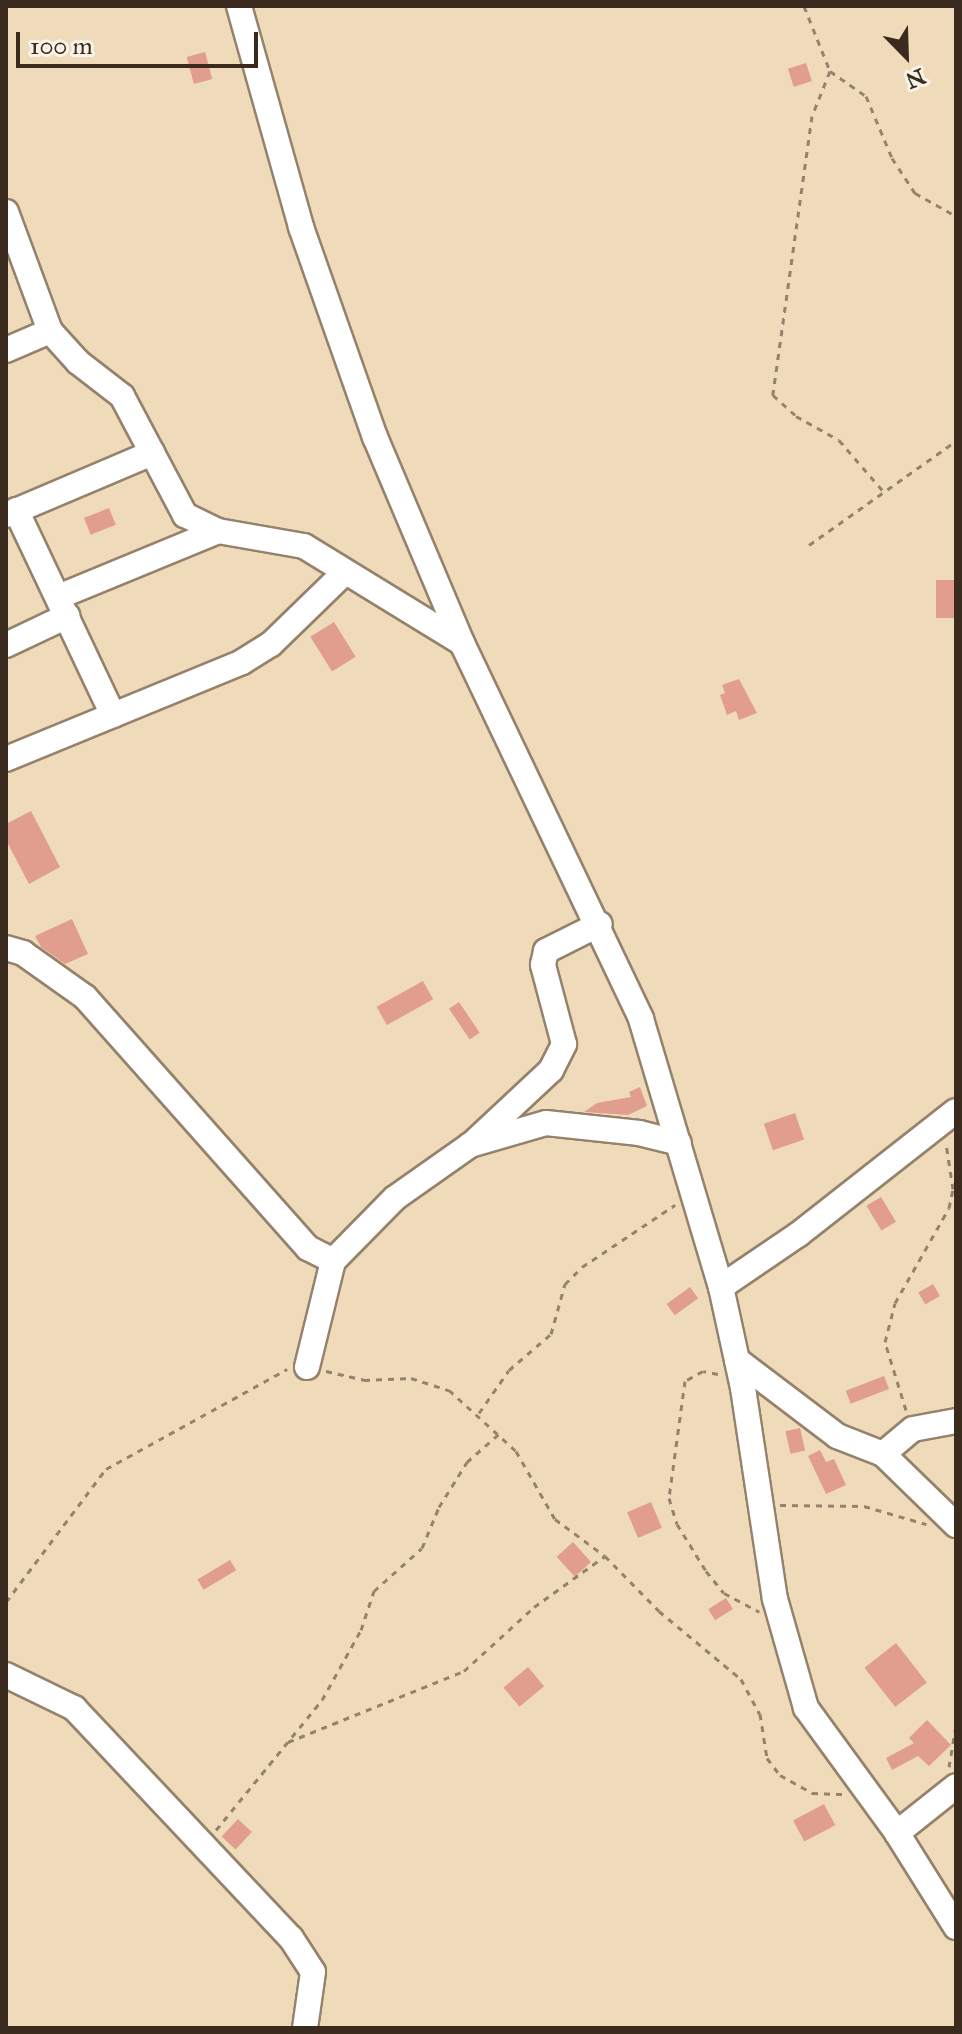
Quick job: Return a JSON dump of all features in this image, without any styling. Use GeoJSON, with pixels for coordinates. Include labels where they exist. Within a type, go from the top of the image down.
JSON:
{"type":"FeatureCollection","features":[{"type":"Feature","properties":{"kind":"street"},"geometry":{"type":"LineString","coordinates":[[239,6],[339,342],[462,643],[600,924],[641,1019],[698,1198],[721,1287],[743,1388],[781,1622],[806,1708],[897,1833],[956,1927]]}},
{"type":"Feature","properties":{"kind":"street"},"geometry":{"type":"LineString","coordinates":[[6,212],[50,331],[78,362],[122,396],[185,515],[218,531],[304,546],[462,643]]}},
{"type":"Feature","properties":{"kind":"street"},"geometry":{"type":"LineString","coordinates":[[6,350],[50,331]]}},
{"type":"Feature","properties":{"kind":"street"},"geometry":{"type":"LineString","coordinates":[[113,715],[63,607],[11,513],[152,453]]}},
{"type":"Feature","properties":{"kind":"street"},"geometry":{"type":"LineString","coordinates":[[6,645],[63,607],[218,531]]}},
{"type":"Feature","properties":{"kind":"street"},"geometry":{"type":"LineString","coordinates":[[6,759],[242,662],[271,644],[344,573]]}},
{"type":"Feature","properties":{"kind":"street"},"geometry":{"type":"LineString","coordinates":[[307,1367],[333,1261],[395,1198],[470,1145],[551,1070],[564,1044],[543,965],[546,951],[600,924]]}},
{"type":"Feature","properties":{"kind":"street"},"geometry":{"type":"LineString","coordinates":[[6,948],[23,953],[85,997],[308,1248],[333,1261]]}},
{"type":"Feature","properties":{"kind":"street"},"geometry":{"type":"LineString","coordinates":[[721,1287],[799,1234],[954,1113]]}},
{"type":"Feature","properties":{"kind":"street"},"geometry":{"type":"LineString","coordinates":[[470,1145],[546,1123],[639,1133],[679,1143]]}},
{"type":"Feature","properties":{"kind":"street"},"geometry":{"type":"LineString","coordinates":[[737,1360],[837,1436],[883,1454],[948,1527]]}},
{"type":"Feature","properties":{"kind":"street"},"geometry":{"type":"LineString","coordinates":[[883,1454],[913,1429],[956,1421]]}},
{"type":"Feature","properties":{"kind":"street"},"geometry":{"type":"LineString","coordinates":[[6,1675],[74,1708],[205,1844],[307,1960],[315,1985],[305,2028]]}},
{"type":"Feature","properties":{"kind":"street"},"geometry":{"type":"LineString","coordinates":[[897,1833],[952,1789]]}},
{"type":"Feature","properties":{"kind":"path"},"geometry":{"type":"LineString","coordinates":[[804,6],[830,71],[866,96],[892,158],[915,193],[956,216]]}},
{"type":"Feature","properties":{"kind":"path"},"geometry":{"type":"LineString","coordinates":[[830,71],[812,116],[799,231],[771,386],[775,399],[839,440],[884,492]]}},
{"type":"Feature","properties":{"kind":"path"},"geometry":{"type":"LineString","coordinates":[[809,545],[956,441]]}},
{"type":"Feature","properties":{"kind":"path"},"geometry":{"type":"LineString","coordinates":[[913,1429],[885,1342],[895,1303],[949,1208],[953,1189],[946,1141],[954,1113]]}},
{"type":"Feature","properties":{"kind":"path"},"geometry":{"type":"LineString","coordinates":[[478,1415],[509,1370],[551,1334],[565,1284],[582,1267],[654,1217],[698,1198]]}},
{"type":"Feature","properties":{"kind":"path"},"geometry":{"type":"LineString","coordinates":[[6,1602],[106,1469],[205,1419],[273,1375],[307,1367],[346,1379],[433,1382],[500,1433],[555,1519],[605,1556],[659,1611],[741,1679],[760,1714],[767,1758],[780,1775],[812,1793],[831,1797],[865,1788]]}},
{"type":"Feature","properties":{"kind":"path"},"geometry":{"type":"LineString","coordinates":[[743,1388],[703,1371],[685,1381],[669,1498],[677,1524],[724,1593],[781,1622]]}},
{"type":"Feature","properties":{"kind":"path"},"geometry":{"type":"LineString","coordinates":[[205,1844],[322,1700],[355,1641],[371,1596],[422,1548],[439,1507],[467,1462],[500,1433]]}},
{"type":"Feature","properties":{"kind":"path"},"geometry":{"type":"LineString","coordinates":[[762,1507],[864,1506],[948,1527]]}},
{"type":"Feature","properties":{"kind":"path"},"geometry":{"type":"LineString","coordinates":[[288,1742],[464,1671],[534,1607],[605,1556]]}},
{"type":"Feature","properties":{"kind":"path"},"geometry":{"type":"LineString","coordinates":[[952,1789],[944,1775],[956,1725]]}},
{"type":"Feature","properties":{"kind":"building"},"geometry":{"type":"Polygon","coordinates":[[[205,52],[212,79],[194,84],[187,57],[205,52]]]}},
{"type":"Feature","properties":{"kind":"building"},"geometry":{"type":"Polygon","coordinates":[[[806,63],[812,81],[794,87],[788,69],[806,63]]]}},
{"type":"Feature","properties":{"kind":"building"},"geometry":{"type":"Polygon","coordinates":[[[109,508],[116,525],[91,535],[84,518],[109,508]]]}},
{"type":"Feature","properties":{"kind":"building"},"geometry":{"type":"Polygon","coordinates":[[[936,580],[956,580],[956,618],[936,618],[936,580]]]}},
{"type":"Feature","properties":{"kind":"building"},"geometry":{"type":"Polygon","coordinates":[[[334,622],[356,657],[332,672],[310,637],[334,622]]]}},
{"type":"Feature","properties":{"kind":"building"},"geometry":{"type":"Polygon","coordinates":[[[739,679],[757,713],[739,720],[736,711],[727,715],[720,695],[725,693],[722,685],[739,679]]]}},
{"type":"Feature","properties":{"kind":"building"},"geometry":{"type":"Polygon","coordinates":[[[31,811],[60,867],[29,884],[6,840],[6,824],[31,811]]]}},
{"type":"Feature","properties":{"kind":"building"},"geometry":{"type":"Polygon","coordinates":[[[72,919],[88,954],[65,964],[41,947],[35,936],[72,919]]]}},
{"type":"Feature","properties":{"kind":"building"},"geometry":{"type":"Polygon","coordinates":[[[423,981],[433,999],[387,1025],[377,1007],[423,981]]]}},
{"type":"Feature","properties":{"kind":"building"},"geometry":{"type":"Polygon","coordinates":[[[459,1002],[480,1033],[470,1039],[449,1009],[459,1002]]]}},
{"type":"Feature","properties":{"kind":"building"},"geometry":{"type":"Polygon","coordinates":[[[640,1087],[647,1106],[628,1115],[584,1112],[597,1103],[631,1097],[629,1092],[640,1087]]]}},
{"type":"Feature","properties":{"kind":"building"},"geometry":{"type":"Polygon","coordinates":[[[795,1113],[804,1139],[773,1150],[764,1124],[795,1113]]]}},
{"type":"Feature","properties":{"kind":"building"},"geometry":{"type":"Polygon","coordinates":[[[881,1197],[896,1222],[881,1231],[866,1206],[881,1197]]]}},
{"type":"Feature","properties":{"kind":"building"},"geometry":{"type":"Polygon","coordinates":[[[933,1284],[940,1296],[925,1305],[918,1292],[933,1284]]]}},
{"type":"Feature","properties":{"kind":"building"},"geometry":{"type":"Polygon","coordinates":[[[690,1287],[698,1298],[675,1315],[667,1304],[690,1287]]]}},
{"type":"Feature","properties":{"kind":"building"},"geometry":{"type":"Polygon","coordinates":[[[884,1376],[889,1389],[851,1404],[846,1391],[884,1376]]]}},
{"type":"Feature","properties":{"kind":"building"},"geometry":{"type":"Polygon","coordinates":[[[800,1428],[805,1450],[791,1454],[785,1431],[800,1428]]]}},
{"type":"Feature","properties":{"kind":"building"},"geometry":{"type":"Polygon","coordinates":[[[820,1450],[826,1462],[834,1459],[846,1485],[826,1494],[808,1456],[820,1450]]]}},
{"type":"Feature","properties":{"kind":"building"},"geometry":{"type":"Polygon","coordinates":[[[651,1502],[662,1528],[638,1538],[627,1512],[651,1502]]]}},
{"type":"Feature","properties":{"kind":"building"},"geometry":{"type":"Polygon","coordinates":[[[573,1542],[591,1562],[575,1577],[557,1557],[573,1542]]]}},
{"type":"Feature","properties":{"kind":"building"},"geometry":{"type":"Polygon","coordinates":[[[230,1560],[236,1570],[204,1590],[197,1580],[230,1560]]]}},
{"type":"Feature","properties":{"kind":"building"},"geometry":{"type":"Polygon","coordinates":[[[726,1598],[733,1609],[715,1620],[708,1609],[726,1598]]]}},
{"type":"Feature","properties":{"kind":"building"},"geometry":{"type":"Polygon","coordinates":[[[896,1643],[927,1682],[895,1707],[864,1668],[896,1643]]]}},
{"type":"Feature","properties":{"kind":"building"},"geometry":{"type":"Polygon","coordinates":[[[528,1667],[544,1686],[520,1707],[503,1688],[528,1667]]]}},
{"type":"Feature","properties":{"kind":"building"},"geometry":{"type":"Polygon","coordinates":[[[927,1720],[951,1745],[929,1766],[918,1756],[892,1770],[886,1758],[914,1743],[909,1738],[927,1720]]]}},
{"type":"Feature","properties":{"kind":"building"},"geometry":{"type":"Polygon","coordinates":[[[824,1804],[835,1825],[804,1842],[793,1820],[824,1804]]]}},
{"type":"Feature","properties":{"kind":"building"},"geometry":{"type":"Polygon","coordinates":[[[238,1819],[252,1832],[236,1850],[222,1837],[238,1819]]]}}]}
